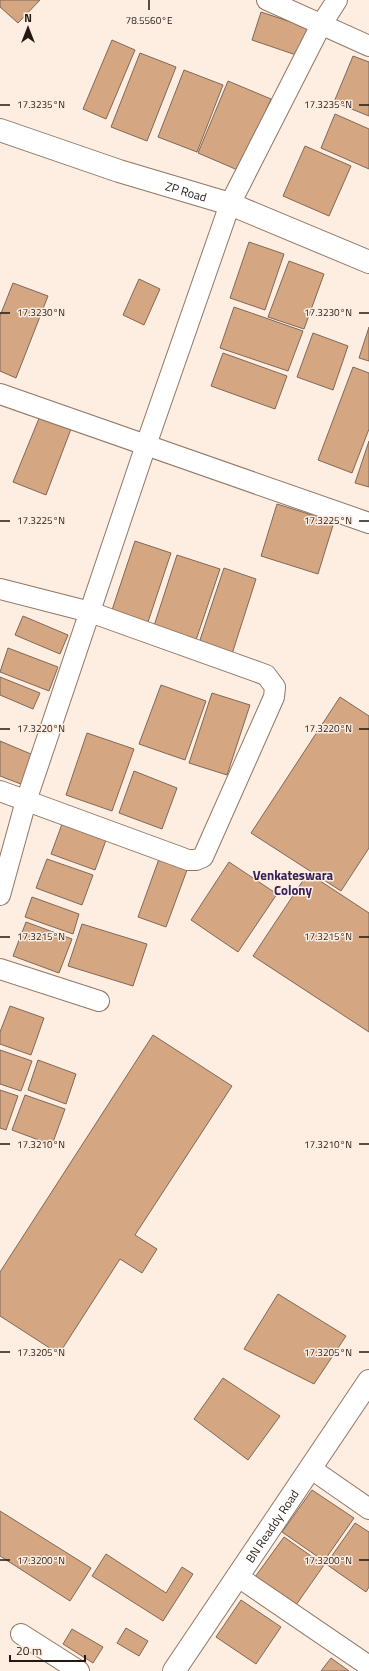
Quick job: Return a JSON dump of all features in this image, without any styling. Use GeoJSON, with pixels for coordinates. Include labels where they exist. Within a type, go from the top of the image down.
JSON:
{"type":"FeatureCollection","features":[{"type":"Feature","properties":{"kind":"street"},"geometry":{"type":"LineString","coordinates":[[267,0],[369,46]]}},
{"type":"Feature","properties":{"kind":"street"},"geometry":{"type":"LineString","coordinates":[[0,895],[26,801],[146,445],[230,204],[321,25],[336,0]]}},
{"type":"Feature","properties":{"kind":"street","name":"ZP Road"},"geometry":{"type":"LineString","coordinates":[[0,130],[119,171],[230,204],[369,262]]}},
{"type":"Feature","properties":{"kind":"street"},"geometry":{"type":"LineString","coordinates":[[0,394],[369,523]]}},
{"type":"Feature","properties":{"kind":"street"},"geometry":{"type":"LineString","coordinates":[[0,589],[90,612],[266,675],[275,687],[274,697],[203,857],[196,860],[188,860],[0,791]]}},
{"type":"Feature","properties":{"kind":"street"},"geometry":{"type":"LineString","coordinates":[[0,969],[99,1001]]}},
{"type":"Feature","properties":{"kind":"street","name":"BN Readdy Road"},"geometry":{"type":"LineString","coordinates":[[174,1671],[369,1381]]}},
{"type":"Feature","properties":{"kind":"street"},"geometry":{"type":"LineString","coordinates":[[310,1468],[369,1509]]}},
{"type":"Feature","properties":{"kind":"street"},"geometry":{"type":"LineString","coordinates":[[237,1576],[369,1666]]}},
{"type":"Feature","properties":{"kind":"street"},"geometry":{"type":"LineString","coordinates":[[21,1634],[79,1671]]}},
{"type":"Feature","properties":{"kind":"building"},"geometry":{"type":"Polygon","coordinates":[[[0,0],[40,0],[18,23],[0,7],[0,0]]]}},
{"type":"Feature","properties":{"kind":"building"},"geometry":{"type":"Polygon","coordinates":[[[261,12],[309,28],[299,56],[252,40],[261,12]]]}},
{"type":"Feature","properties":{"kind":"building"},"geometry":{"type":"Polygon","coordinates":[[[112,40],[135,50],[106,119],[83,109],[112,40]]]}},
{"type":"Feature","properties":{"kind":"building"},"geometry":{"type":"Polygon","coordinates":[[[140,53],[176,67],[147,141],[111,127],[140,53]]]}},
{"type":"Feature","properties":{"kind":"building"},"geometry":{"type":"Polygon","coordinates":[[[353,56],[369,62],[369,116],[334,102],[353,56]]]}},
{"type":"Feature","properties":{"kind":"building"},"geometry":{"type":"Polygon","coordinates":[[[184,70],[223,85],[197,152],[158,137],[184,70]]]}},
{"type":"Feature","properties":{"kind":"building"},"geometry":{"type":"Polygon","coordinates":[[[228,81],[271,99],[240,171],[198,153],[228,81]]]}},
{"type":"Feature","properties":{"kind":"building"},"geometry":{"type":"Polygon","coordinates":[[[335,114],[369,129],[369,169],[321,148],[335,114]]]}},
{"type":"Feature","properties":{"kind":"building"},"geometry":{"type":"Polygon","coordinates":[[[305,146],[351,166],[329,216],[283,196],[305,146]]]}},
{"type":"Feature","properties":{"kind":"building"},"geometry":{"type":"Polygon","coordinates":[[[249,242],[284,254],[265,310],[230,298],[249,242]]]}},
{"type":"Feature","properties":{"kind":"building"},"geometry":{"type":"Polygon","coordinates":[[[289,261],[324,274],[304,329],[268,317],[289,261]]]}},
{"type":"Feature","properties":{"kind":"building"},"geometry":{"type":"Polygon","coordinates":[[[139,279],[160,289],[144,325],[123,315],[139,279]]]}},
{"type":"Feature","properties":{"kind":"building"},"geometry":{"type":"Polygon","coordinates":[[[13,283],[48,296],[16,378],[0,371],[0,316],[13,283]]]}},
{"type":"Feature","properties":{"kind":"building"},"geometry":{"type":"Polygon","coordinates":[[[234,307],[303,331],[288,371],[220,348],[234,307]]]}},
{"type":"Feature","properties":{"kind":"building"},"geometry":{"type":"Polygon","coordinates":[[[369,327],[369,361],[359,358],[369,327]]]}},
{"type":"Feature","properties":{"kind":"building"},"geometry":{"type":"Polygon","coordinates":[[[313,333],[348,346],[333,390],[297,377],[313,333]]]}},
{"type":"Feature","properties":{"kind":"building"},"geometry":{"type":"Polygon","coordinates":[[[223,353],[287,376],[275,409],[211,386],[223,353]]]}},
{"type":"Feature","properties":{"kind":"building"},"geometry":{"type":"Polygon","coordinates":[[[353,367],[369,373],[369,429],[352,473],[318,460],[353,367]]]}},
{"type":"Feature","properties":{"kind":"building"},"geometry":{"type":"Polygon","coordinates":[[[40,416],[71,429],[46,495],[13,482],[40,416]]]}},
{"type":"Feature","properties":{"kind":"building"},"geometry":{"type":"Polygon","coordinates":[[[369,441],[369,487],[355,483],[369,441]]]}},
{"type":"Feature","properties":{"kind":"building"},"geometry":{"type":"Polygon","coordinates":[[[277,504],[334,522],[318,574],[261,556],[277,504]]]}},
{"type":"Feature","properties":{"kind":"building"},"geometry":{"type":"Polygon","coordinates":[[[135,541],[171,553],[147,625],[111,613],[135,541]]]}},
{"type":"Feature","properties":{"kind":"building"},"geometry":{"type":"Polygon","coordinates":[[[177,555],[220,569],[195,643],[153,629],[177,555]]]}},
{"type":"Feature","properties":{"kind":"building"},"geometry":{"type":"Polygon","coordinates":[[[224,568],[256,579],[232,654],[199,643],[224,568]]]}},
{"type":"Feature","properties":{"kind":"building"},"geometry":{"type":"Polygon","coordinates":[[[23,616],[68,635],[60,654],[15,635],[23,616]]]}},
{"type":"Feature","properties":{"kind":"building"},"geometry":{"type":"Polygon","coordinates":[[[8,648],[58,667],[49,691],[0,672],[8,648]]]}},
{"type":"Feature","properties":{"kind":"building"},"geometry":{"type":"Polygon","coordinates":[[[0,677],[40,693],[33,709],[0,695],[0,677]]]}},
{"type":"Feature","properties":{"kind":"building"},"geometry":{"type":"Polygon","coordinates":[[[161,685],[206,701],[185,760],[139,744],[161,685]]]}},
{"type":"Feature","properties":{"kind":"building"},"geometry":{"type":"Polygon","coordinates":[[[212,693],[250,705],[227,775],[189,763],[212,693]]]}},
{"type":"Feature","properties":{"kind":"building"},"geometry":{"type":"Polygon","coordinates":[[[340,697],[369,716],[369,848],[341,891],[251,833],[340,697]]]}},
{"type":"Feature","properties":{"kind":"building"},"geometry":{"type":"Polygon","coordinates":[[[87,733],[134,749],[112,811],[66,795],[87,733]]]}},
{"type":"Feature","properties":{"kind":"building"},"geometry":{"type":"Polygon","coordinates":[[[0,741],[38,757],[26,786],[0,776],[0,741]]]}},
{"type":"Feature","properties":{"kind":"building"},"geometry":{"type":"Polygon","coordinates":[[[134,771],[177,788],[162,829],[119,813],[134,771]]]}},
{"type":"Feature","properties":{"kind":"building"},"geometry":{"type":"Polygon","coordinates":[[[62,824],[106,840],[95,870],[51,854],[62,824]]]}},
{"type":"Feature","properties":{"kind":"building"},"geometry":{"type":"Polygon","coordinates":[[[47,859],[93,875],[82,905],[36,888],[47,859]]]}},
{"type":"Feature","properties":{"kind":"building"},"geometry":{"type":"Polygon","coordinates":[[[159,859],[187,870],[166,927],[138,917],[159,859]]]}},
{"type":"Feature","properties":{"kind":"building"},"geometry":{"type":"Polygon","coordinates":[[[229,862],[277,894],[238,952],[191,920],[229,862]]]}},
{"type":"Feature","properties":{"kind":"building"},"geometry":{"type":"Polygon","coordinates":[[[308,873],[369,913],[369,1032],[253,956],[308,873]]]}},
{"type":"Feature","properties":{"kind":"building"},"geometry":{"type":"Polygon","coordinates":[[[32,897],[79,914],[73,934],[25,917],[32,897]]]}},
{"type":"Feature","properties":{"kind":"building"},"geometry":{"type":"Polygon","coordinates":[[[26,922],[72,939],[59,973],[13,956],[26,922]]]}},
{"type":"Feature","properties":{"kind":"building"},"geometry":{"type":"Polygon","coordinates":[[[82,924],[147,944],[133,986],[68,966],[82,924]]]}},
{"type":"Feature","properties":{"kind":"building"},"geometry":{"type":"Polygon","coordinates":[[[10,1006],[44,1018],[31,1055],[0,1044],[0,1032],[10,1006]]]}},
{"type":"Feature","properties":{"kind":"building"},"geometry":{"type":"Polygon","coordinates":[[[153,1035],[232,1086],[135,1235],[157,1249],[142,1273],[120,1259],[59,1354],[0,1316],[0,1272],[153,1035]]]}},
{"type":"Feature","properties":{"kind":"building"},"geometry":{"type":"Polygon","coordinates":[[[0,1050],[32,1061],[21,1091],[0,1084],[0,1050]]]}},
{"type":"Feature","properties":{"kind":"building"},"geometry":{"type":"Polygon","coordinates":[[[38,1060],[76,1074],[66,1104],[28,1090],[38,1060]]]}},
{"type":"Feature","properties":{"kind":"building"},"geometry":{"type":"Polygon","coordinates":[[[0,1090],[18,1096],[6,1130],[0,1128],[0,1090]]]}},
{"type":"Feature","properties":{"kind":"building"},"geometry":{"type":"Polygon","coordinates":[[[25,1095],[65,1109],[52,1145],[12,1130],[25,1095]]]}},
{"type":"Feature","properties":{"kind":"building"},"geometry":{"type":"Polygon","coordinates":[[[278,1294],[346,1336],[314,1384],[244,1349],[278,1294]]]}},
{"type":"Feature","properties":{"kind":"building"},"geometry":{"type":"Polygon","coordinates":[[[223,1378],[280,1416],[248,1460],[194,1419],[223,1378]]]}},
{"type":"Feature","properties":{"kind":"building"},"geometry":{"type":"Polygon","coordinates":[[[312,1490],[354,1518],[324,1561],[282,1532],[312,1490]]]}},
{"type":"Feature","properties":{"kind":"building"},"geometry":{"type":"Polygon","coordinates":[[[0,1511],[91,1568],[70,1601],[0,1556],[0,1511]]]}},
{"type":"Feature","properties":{"kind":"building"},"geometry":{"type":"Polygon","coordinates":[[[355,1523],[369,1532],[369,1587],[366,1592],[326,1564],[355,1523]]]}},
{"type":"Feature","properties":{"kind":"building"},"geometry":{"type":"Polygon","coordinates":[[[284,1537],[324,1565],[296,1605],[255,1577],[284,1537]]]}},
{"type":"Feature","properties":{"kind":"building"},"geometry":{"type":"Polygon","coordinates":[[[106,1554],[166,1593],[182,1567],[193,1574],[163,1621],[92,1576],[106,1554]]]}},
{"type":"Feature","properties":{"kind":"building"},"geometry":{"type":"Polygon","coordinates":[[[241,1600],[281,1627],[256,1664],[216,1637],[241,1600]]]}},
{"type":"Feature","properties":{"kind":"building"},"geometry":{"type":"Polygon","coordinates":[[[126,1628],[148,1641],[139,1656],[117,1643],[126,1628]]]}},
{"type":"Feature","properties":{"kind":"building"},"geometry":{"type":"Polygon","coordinates":[[[72,1629],[103,1647],[93,1663],[63,1644],[72,1629]]]}},
{"type":"Feature","properties":{"kind":"building"},"geometry":{"type":"Polygon","coordinates":[[[331,1658],[349,1671],[321,1671],[331,1658]]]}},
{"type":"Feature","properties":{"kind":"district","name":"Venkateswara Colony"},"geometry":{"type":"Point","coordinates":[293,882]}}]}
